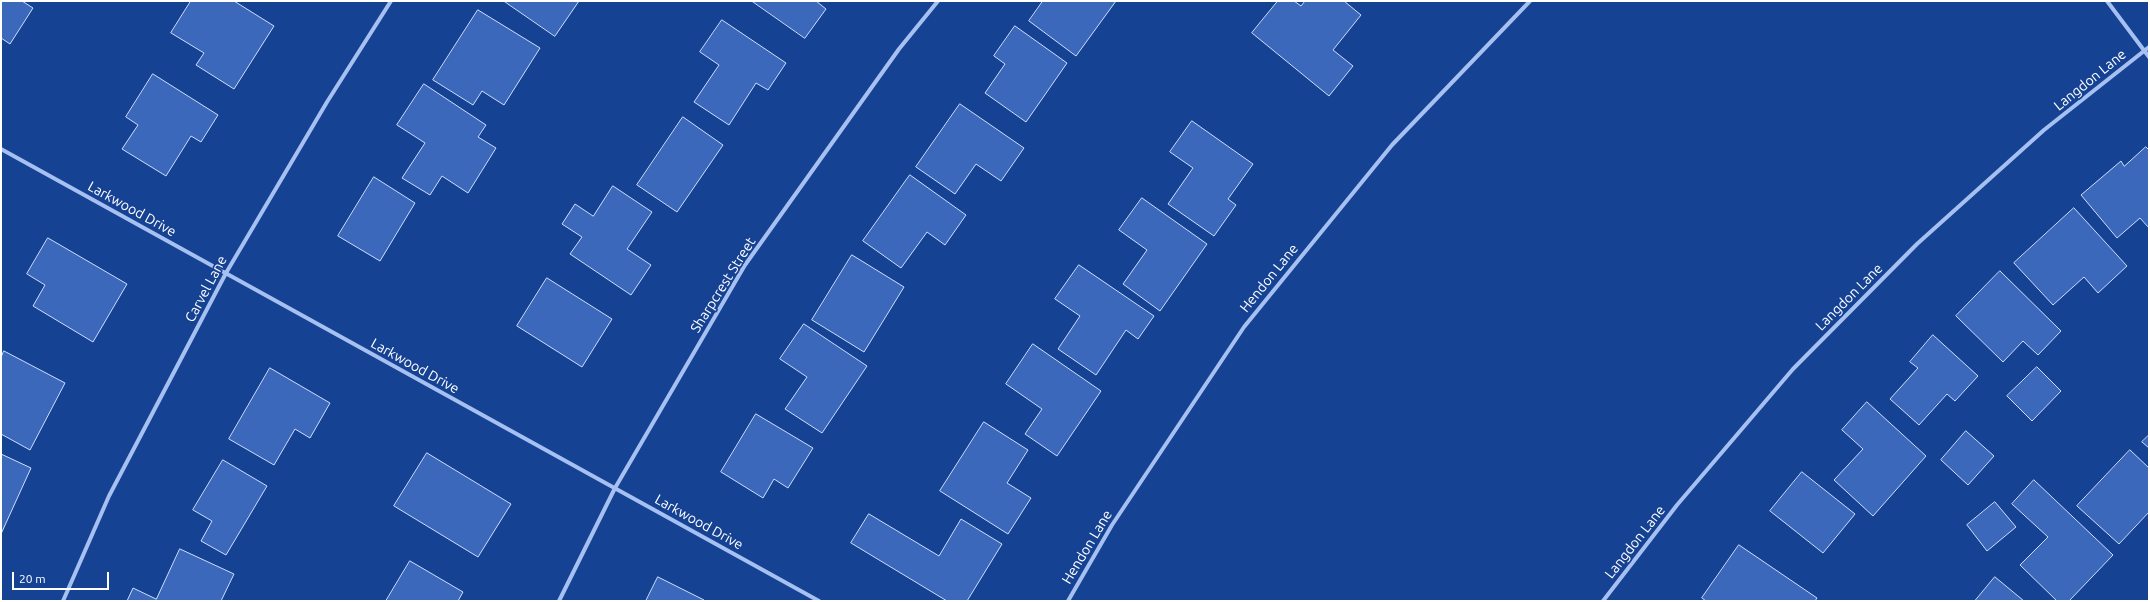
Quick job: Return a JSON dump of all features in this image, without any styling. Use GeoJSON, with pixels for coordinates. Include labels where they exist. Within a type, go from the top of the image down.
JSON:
{"type":"FeatureCollection","features":[{"type":"Feature","properties":{"kind":"street","name":"Carvel Lane"},"geometry":{"type":"LineString","coordinates":[[63,601],[109,496],[226,274],[327,102],[391,1]]}},
{"type":"Feature","properties":{"kind":"street","name":"Sharpcrest Street"},"geometry":{"type":"LineString","coordinates":[[559,601],[615,488],[745,265],[899,50],[938,1]]}},
{"type":"Feature","properties":{"kind":"street","name":"Hendon Lane"},"geometry":{"type":"LineString","coordinates":[[1068,601],[1112,525],[1244,327],[1392,145],[1530,1]]}},
{"type":"Feature","properties":{"kind":"street"},"geometry":{"type":"LineString","coordinates":[[2107,1],[2149,57]]}},
{"type":"Feature","properties":{"kind":"street","name":"Langdon Lane"},"geometry":{"type":"LineString","coordinates":[[1603,601],[1677,505],[1798,364],[1917,244],[2044,130],[2149,47]]}},
{"type":"Feature","properties":{"kind":"street","name":"Larkwood Drive"},"geometry":{"type":"LineString","coordinates":[[1,149],[819,601]]}},
{"type":"Feature","properties":{"kind":"building"},"geometry":{"type":"Polygon","coordinates":[[[1,1],[22,1],[33,8],[10,44],[1,38],[1,1]]]}},
{"type":"Feature","properties":{"kind":"building"},"geometry":{"type":"Polygon","coordinates":[[[191,1],[234,1],[274,26],[234,89],[196,65],[204,53],[171,33],[191,1]]]}},
{"type":"Feature","properties":{"kind":"building"},"geometry":{"type":"Polygon","coordinates":[[[504,1],[579,1],[555,36],[504,1]]]}},
{"type":"Feature","properties":{"kind":"building"},"geometry":{"type":"Polygon","coordinates":[[[752,1],[816,1],[826,9],[805,38],[752,1]]]}},
{"type":"Feature","properties":{"kind":"building"},"geometry":{"type":"Polygon","coordinates":[[[1043,1],[1116,1],[1076,56],[1029,21],[1043,1]]]}},
{"type":"Feature","properties":{"kind":"building"},"geometry":{"type":"Polygon","coordinates":[[[1278,1],[1294,1],[1301,6],[1305,1],[1344,1],[1361,15],[1333,50],[1353,66],[1329,96],[1252,33],[1278,1]]]}},
{"type":"Feature","properties":{"kind":"building"},"geometry":{"type":"Polygon","coordinates":[[[478,10],[540,48],[504,105],[482,91],[473,105],[433,80],[478,10]]]}},
{"type":"Feature","properties":{"kind":"building"},"geometry":{"type":"Polygon","coordinates":[[[722,20],[786,63],[768,90],[756,83],[729,125],[694,102],[719,65],[700,52],[722,20]]]}},
{"type":"Feature","properties":{"kind":"building"},"geometry":{"type":"Polygon","coordinates":[[[1015,26],[1067,63],[1026,122],[985,93],[1005,64],[994,56],[1015,26]]]}},
{"type":"Feature","properties":{"kind":"building"},"geometry":{"type":"Polygon","coordinates":[[[153,74],[218,115],[201,142],[191,136],[166,176],[122,149],[138,125],[126,117],[153,74]]]}},
{"type":"Feature","properties":{"kind":"building"},"geometry":{"type":"Polygon","coordinates":[[[424,84],[486,125],[478,137],[496,148],[468,193],[442,176],[430,195],[402,178],[425,143],[397,125],[424,84]]]}},
{"type":"Feature","properties":{"kind":"building"},"geometry":{"type":"Polygon","coordinates":[[[960,104],[1024,148],[1001,181],[976,164],[955,194],[916,167],[960,104]]]}},
{"type":"Feature","properties":{"kind":"building"},"geometry":{"type":"Polygon","coordinates":[[[683,117],[723,145],[677,212],[637,185],[683,117]]]}},
{"type":"Feature","properties":{"kind":"building"},"geometry":{"type":"Polygon","coordinates":[[[1192,121],[1253,164],[1228,199],[1236,205],[1214,236],[1168,204],[1193,168],[1170,152],[1192,121]]]}},
{"type":"Feature","properties":{"kind":"building"},"geometry":{"type":"Polygon","coordinates":[[[2146,147],[2149,150],[2149,228],[2140,218],[2117,238],[2081,195],[2121,161],[2124,166],[2146,147]]]}},
{"type":"Feature","properties":{"kind":"building"},"geometry":{"type":"Polygon","coordinates":[[[910,175],[966,215],[945,245],[927,232],[901,268],[863,241],[910,175]]]}},
{"type":"Feature","properties":{"kind":"building"},"geometry":{"type":"Polygon","coordinates":[[[374,177],[415,203],[380,261],[338,236],[374,177]]]}},
{"type":"Feature","properties":{"kind":"building"},"geometry":{"type":"Polygon","coordinates":[[[613,186],[652,212],[627,249],[651,265],[631,295],[570,254],[582,237],[562,224],[575,204],[593,216],[613,186]]]}},
{"type":"Feature","properties":{"kind":"building"},"geometry":{"type":"Polygon","coordinates":[[[1142,198],[1207,244],[1160,311],[1123,284],[1147,250],[1119,230],[1142,198]]]}},
{"type":"Feature","properties":{"kind":"building"},"geometry":{"type":"Polygon","coordinates":[[[2074,208],[2127,266],[2098,293],[2084,277],[2053,305],[2014,263],[2074,208]]]}},
{"type":"Feature","properties":{"kind":"building"},"geometry":{"type":"Polygon","coordinates":[[[48,238],[127,284],[93,342],[33,306],[45,285],[27,274],[48,238]]]}},
{"type":"Feature","properties":{"kind":"building"},"geometry":{"type":"Polygon","coordinates":[[[852,255],[904,287],[864,352],[812,320],[852,255]]]}},
{"type":"Feature","properties":{"kind":"building"},"geometry":{"type":"Polygon","coordinates":[[[1079,265],[1154,316],[1138,339],[1126,330],[1096,375],[1058,349],[1080,316],[1055,299],[1079,265]]]}},
{"type":"Feature","properties":{"kind":"building"},"geometry":{"type":"Polygon","coordinates":[[[2000,271],[2061,331],[2038,355],[2023,341],[2003,362],[1956,316],[2000,271]]]}},
{"type":"Feature","properties":{"kind":"building"},"geometry":{"type":"Polygon","coordinates":[[[547,278],[612,319],[582,367],[517,326],[547,278]]]}},
{"type":"Feature","properties":{"kind":"building"},"geometry":{"type":"Polygon","coordinates":[[[804,324],[867,366],[822,433],[785,409],[807,377],[780,359],[804,324]]]}},
{"type":"Feature","properties":{"kind":"building"},"geometry":{"type":"Polygon","coordinates":[[[1933,335],[1978,376],[1955,401],[1947,394],[1919,425],[1890,399],[1918,368],[1910,362],[1933,335]]]}},
{"type":"Feature","properties":{"kind":"building"},"geometry":{"type":"Polygon","coordinates":[[[1033,344],[1101,391],[1057,456],[1025,434],[1042,409],[1006,384],[1033,344]]]}},
{"type":"Feature","properties":{"kind":"building"},"geometry":{"type":"Polygon","coordinates":[[[4,351],[65,383],[30,450],[1,434],[1,358],[4,351]]]}},
{"type":"Feature","properties":{"kind":"building"},"geometry":{"type":"Polygon","coordinates":[[[2037,367],[2061,391],[2032,421],[2007,396],[2037,367]]]}},
{"type":"Feature","properties":{"kind":"building"},"geometry":{"type":"Polygon","coordinates":[[[270,368],[330,403],[310,438],[295,429],[274,465],[229,439],[270,368]]]}},
{"type":"Feature","properties":{"kind":"building"},"geometry":{"type":"Polygon","coordinates":[[[1867,402],[1926,456],[1873,516],[1834,480],[1863,449],[1842,430],[1867,402]]]}},
{"type":"Feature","properties":{"kind":"building"},"geometry":{"type":"Polygon","coordinates":[[[756,414],[813,448],[788,488],[774,479],[763,498],[721,472],[756,414]]]}},
{"type":"Feature","properties":{"kind":"building"},"geometry":{"type":"Polygon","coordinates":[[[984,422],[1028,450],[1007,483],[1031,498],[1008,534],[940,491],[984,422]]]}},
{"type":"Feature","properties":{"kind":"building"},"geometry":{"type":"Polygon","coordinates":[[[1966,431],[1994,456],[1968,485],[1941,460],[1966,431]]]}},
{"type":"Feature","properties":{"kind":"building"},"geometry":{"type":"Polygon","coordinates":[[[2149,435],[2149,448],[2142,442],[2149,435]]]}},
{"type":"Feature","properties":{"kind":"building"},"geometry":{"type":"Polygon","coordinates":[[[2130,450],[2149,468],[2149,512],[2119,544],[2077,506],[2130,450]]]}},
{"type":"Feature","properties":{"kind":"building"},"geometry":{"type":"Polygon","coordinates":[[[427,453],[511,504],[478,557],[394,506],[427,453]]]}},
{"type":"Feature","properties":{"kind":"building"},"geometry":{"type":"Polygon","coordinates":[[[1,454],[31,468],[1,534],[1,454]]]}},
{"type":"Feature","properties":{"kind":"building"},"geometry":{"type":"Polygon","coordinates":[[[223,460],[267,486],[226,555],[201,541],[212,521],[193,510],[223,460]]]}},
{"type":"Feature","properties":{"kind":"building"},"geometry":{"type":"Polygon","coordinates":[[[1802,472],[1855,514],[1823,553],[1770,511],[1802,472]]]}},
{"type":"Feature","properties":{"kind":"building"},"geometry":{"type":"Polygon","coordinates":[[[2034,480],[2113,555],[2069,601],[2057,601],[2020,565],[2048,537],[2012,504],[2034,480]]]}},
{"type":"Feature","properties":{"kind":"building"},"geometry":{"type":"Polygon","coordinates":[[[1995,502],[2016,527],[1987,551],[1967,525],[1995,502]]]}},
{"type":"Feature","properties":{"kind":"building"},"geometry":{"type":"Polygon","coordinates":[[[869,514],[939,556],[961,519],[1002,544],[967,601],[947,601],[851,543],[869,514]]]}},
{"type":"Feature","properties":{"kind":"building"},"geometry":{"type":"Polygon","coordinates":[[[1739,545],[1817,598],[1815,601],[1706,601],[1702,598],[1739,545]]]}},
{"type":"Feature","properties":{"kind":"building"},"geometry":{"type":"Polygon","coordinates":[[[180,549],[234,574],[221,601],[127,601],[133,588],[156,599],[180,549]]]}},
{"type":"Feature","properties":{"kind":"building"},"geometry":{"type":"Polygon","coordinates":[[[410,561],[463,592],[458,601],[386,601],[410,561]]]}},
{"type":"Feature","properties":{"kind":"building"},"geometry":{"type":"Polygon","coordinates":[[[658,577],[704,600],[646,601],[658,577]]]}},
{"type":"Feature","properties":{"kind":"building"},"geometry":{"type":"Polygon","coordinates":[[[1995,577],[2024,601],[1975,601],[1995,577]]]}}]}
